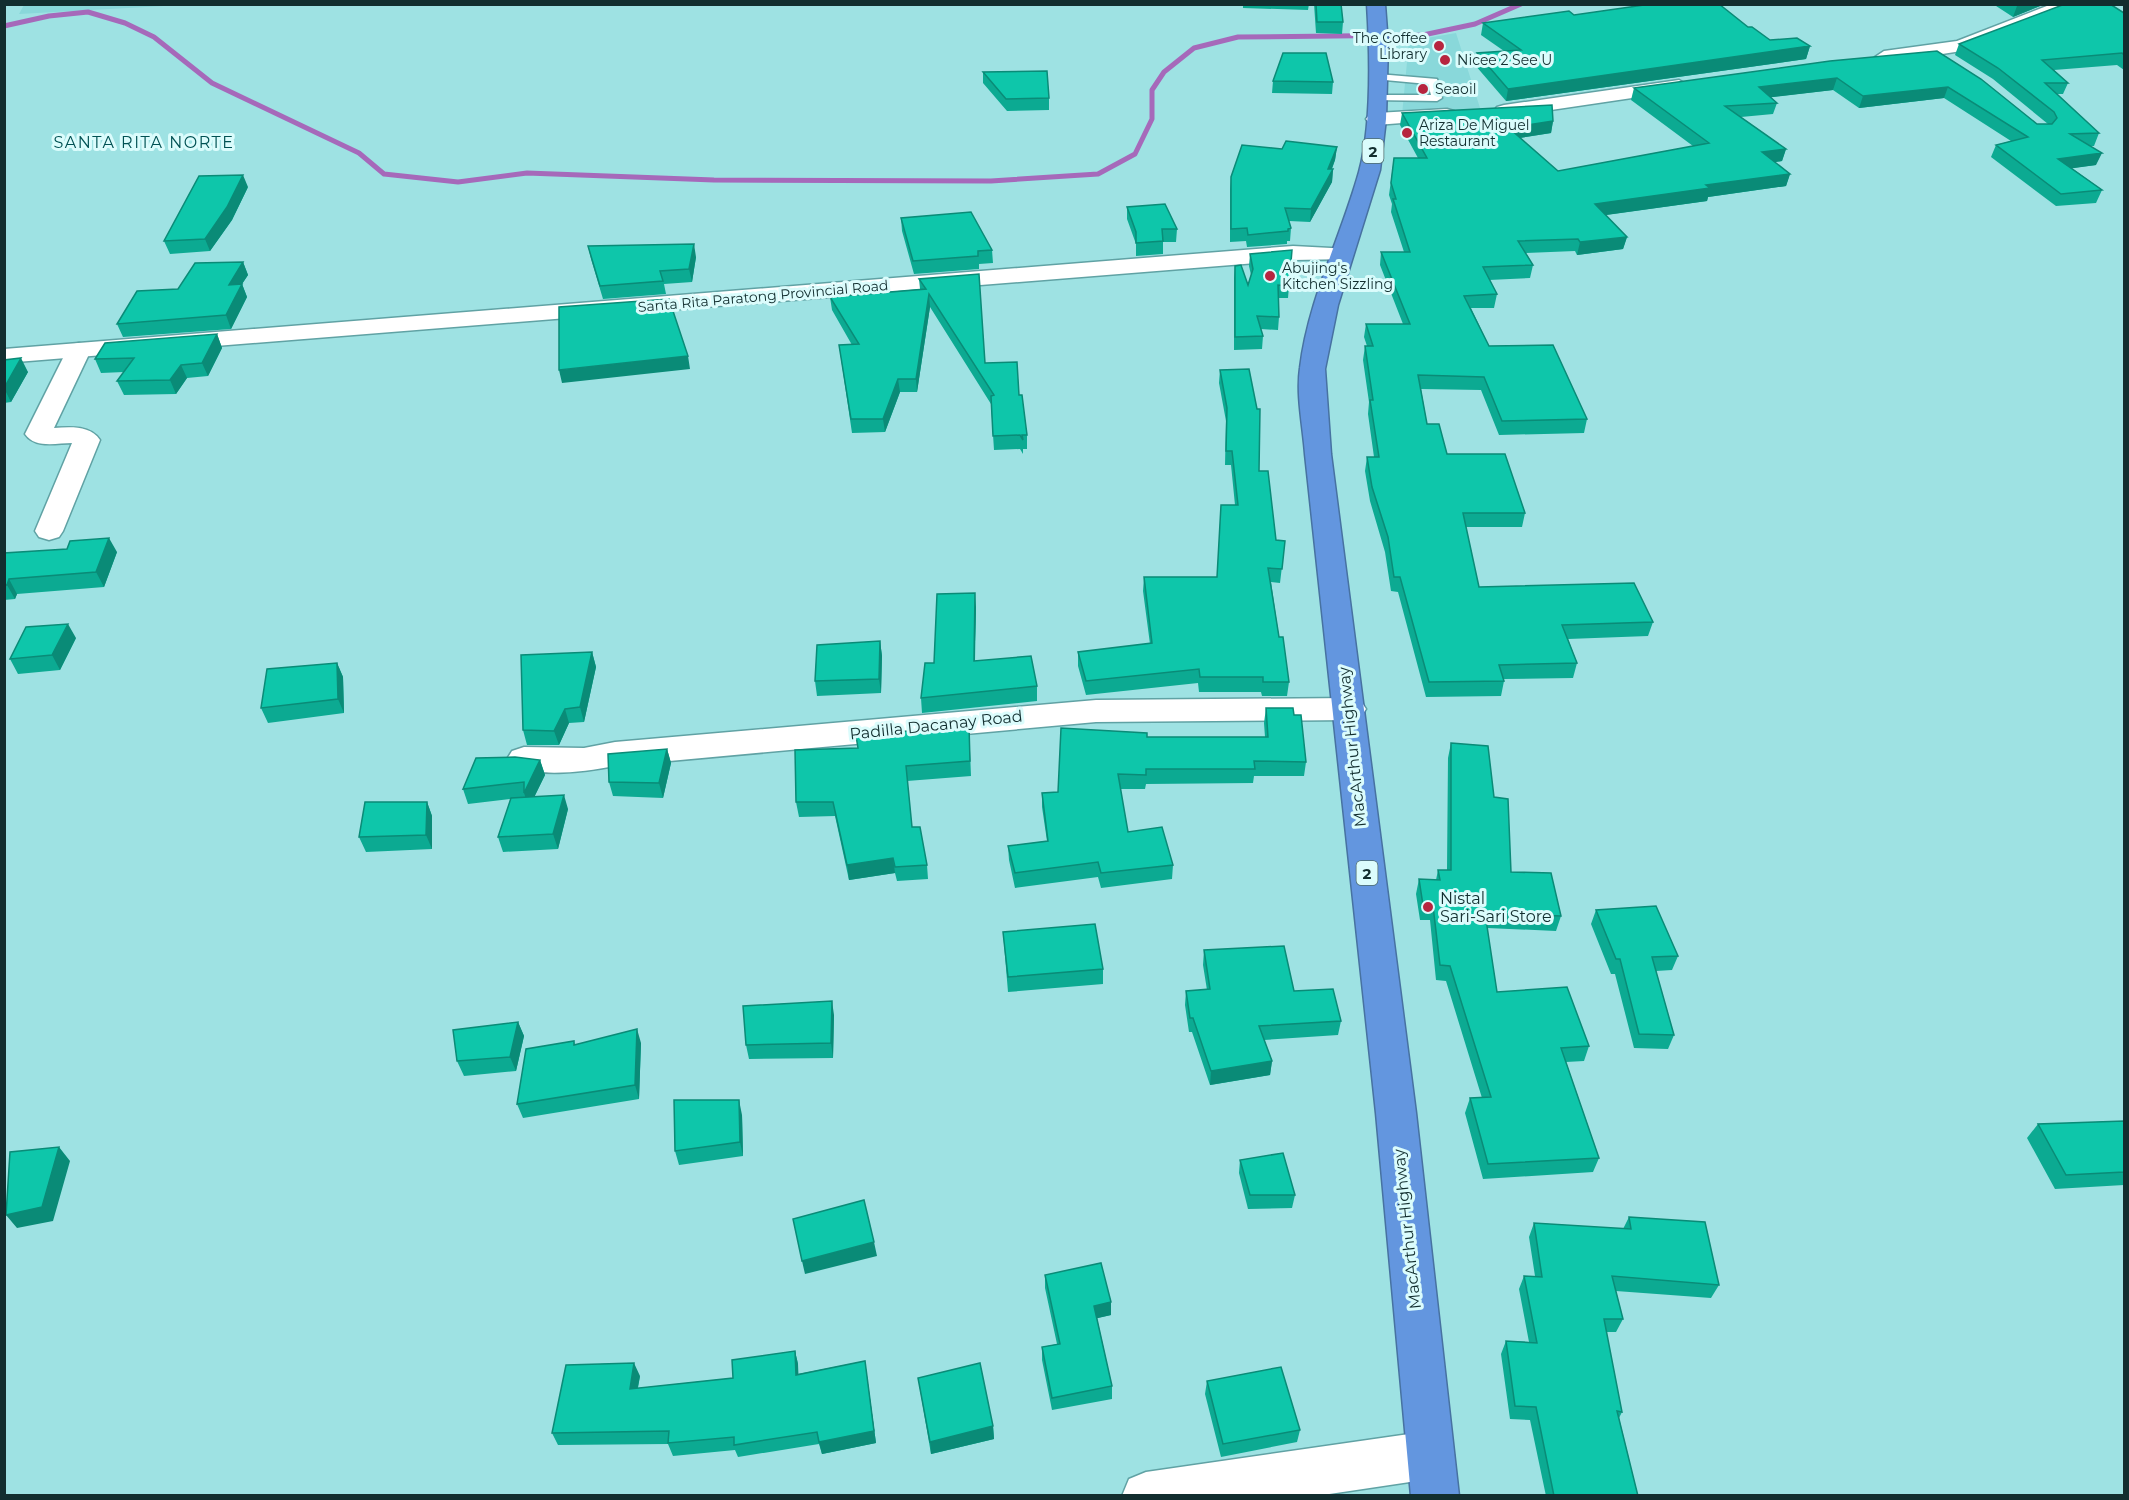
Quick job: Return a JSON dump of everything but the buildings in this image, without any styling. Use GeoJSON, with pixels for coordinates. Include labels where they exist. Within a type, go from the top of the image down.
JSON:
{"type":"FeatureCollection","features":[{"type":"Feature","properties":{"kind":"highway","name":"MacArthur Highway"},"geometry":{"type":"LineString","coordinates":[[1377,12],[1378,77],[1370,170],[1326,304],[1312,369],[1318,454],[1350,709],[1356,790],[1396,1113],[1433,1475]]}},
{"type":"Feature","properties":{"kind":"street"},"geometry":{"type":"LineString","coordinates":[[1865,60],[1961,46],[2069,4]]}},
{"type":"Feature","properties":{"kind":"street"},"geometry":{"type":"LineString","coordinates":[[1932,51],[1959,68]]}},
{"type":"Feature","properties":{"kind":"street"},"geometry":{"type":"LineString","coordinates":[[1484,113],[1694,83]]}},
{"type":"Feature","properties":{"kind":"street"},"geometry":{"type":"LineString","coordinates":[[1376,119],[1462,114]]}},
{"type":"Feature","properties":{"kind":"street","name":"Santa Rita Paratong Provincial Road"},"geometry":{"type":"LineString","coordinates":[[4,356],[1293,254],[1342,254]]}},
{"type":"Feature","properties":{"kind":"street"},"geometry":{"type":"LineString","coordinates":[[49,531],[87,440],[81,435],[46,437],[38,435],[79,350]]}},
{"type":"Feature","properties":{"kind":"street","name":"Padilla Dacanay Road"},"geometry":{"type":"LineString","coordinates":[[524,759],[584,759],[615,754],[1096,711],[1350,709]]}},
{"type":"Feature","properties":{"kind":"street"},"geometry":{"type":"LineString","coordinates":[[1146,1496],[1433,1475]]}},
{"type":"Feature","properties":{"kind":"lane"},"geometry":{"type":"LineString","coordinates":[[1377,98],[1437,98],[1433,81],[1378,77]]}},
{"type":"Feature","properties":{"kind":"shaded area"},"geometry":{"type":"Polygon","coordinates":[[[24,4],[182,5],[19,14],[24,4]]]}},
{"type":"Feature","properties":{"kind":"shaded area"},"geometry":{"type":"Polygon","coordinates":[[[1456,33],[1481,111],[1402,115],[1409,41],[1456,33]]]}},
{"type":"Feature","properties":{"kind":"waterway"},"geometry":{"type":"LineString","coordinates":[[4,26],[49,16],[88,12],[125,23],[154,37],[212,83],[359,153],[384,174],[458,182],[527,173],[714,180],[991,181],[1098,174],[1135,154],[1152,119],[1152,90],[1164,72],[1194,48],[1238,37],[1423,35],[1475,24],[1521,4]]}},
{"type":"Feature","properties":{"kind":"place","name":"The Coffee Library"},"geometry":{"type":"Point","coordinates":[1439,46]}},
{"type":"Feature","properties":{"kind":"place","name":"Nicee 2 See U"},"geometry":{"type":"Point","coordinates":[1445,60]}},
{"type":"Feature","properties":{"kind":"place","name":"Seaoil"},"geometry":{"type":"Point","coordinates":[1423,89]}},
{"type":"Feature","properties":{"kind":"place","name":"Ariza De Miguel Restaurant"},"geometry":{"type":"Point","coordinates":[1407,133]}},
{"type":"Feature","properties":{"kind":"place","name":"Abujing's Kitchen Sizzling"},"geometry":{"type":"Point","coordinates":[1270,276]}},
{"type":"Feature","properties":{"kind":"place","name":"Nistal Sari-Sari Store"},"geometry":{"type":"Point","coordinates":[1428,907]}},
{"type":"Feature","properties":{"kind":"district","name":"SANTA RITA NORTE"},"geometry":{"type":"Point","coordinates":[144,142]}}]}
